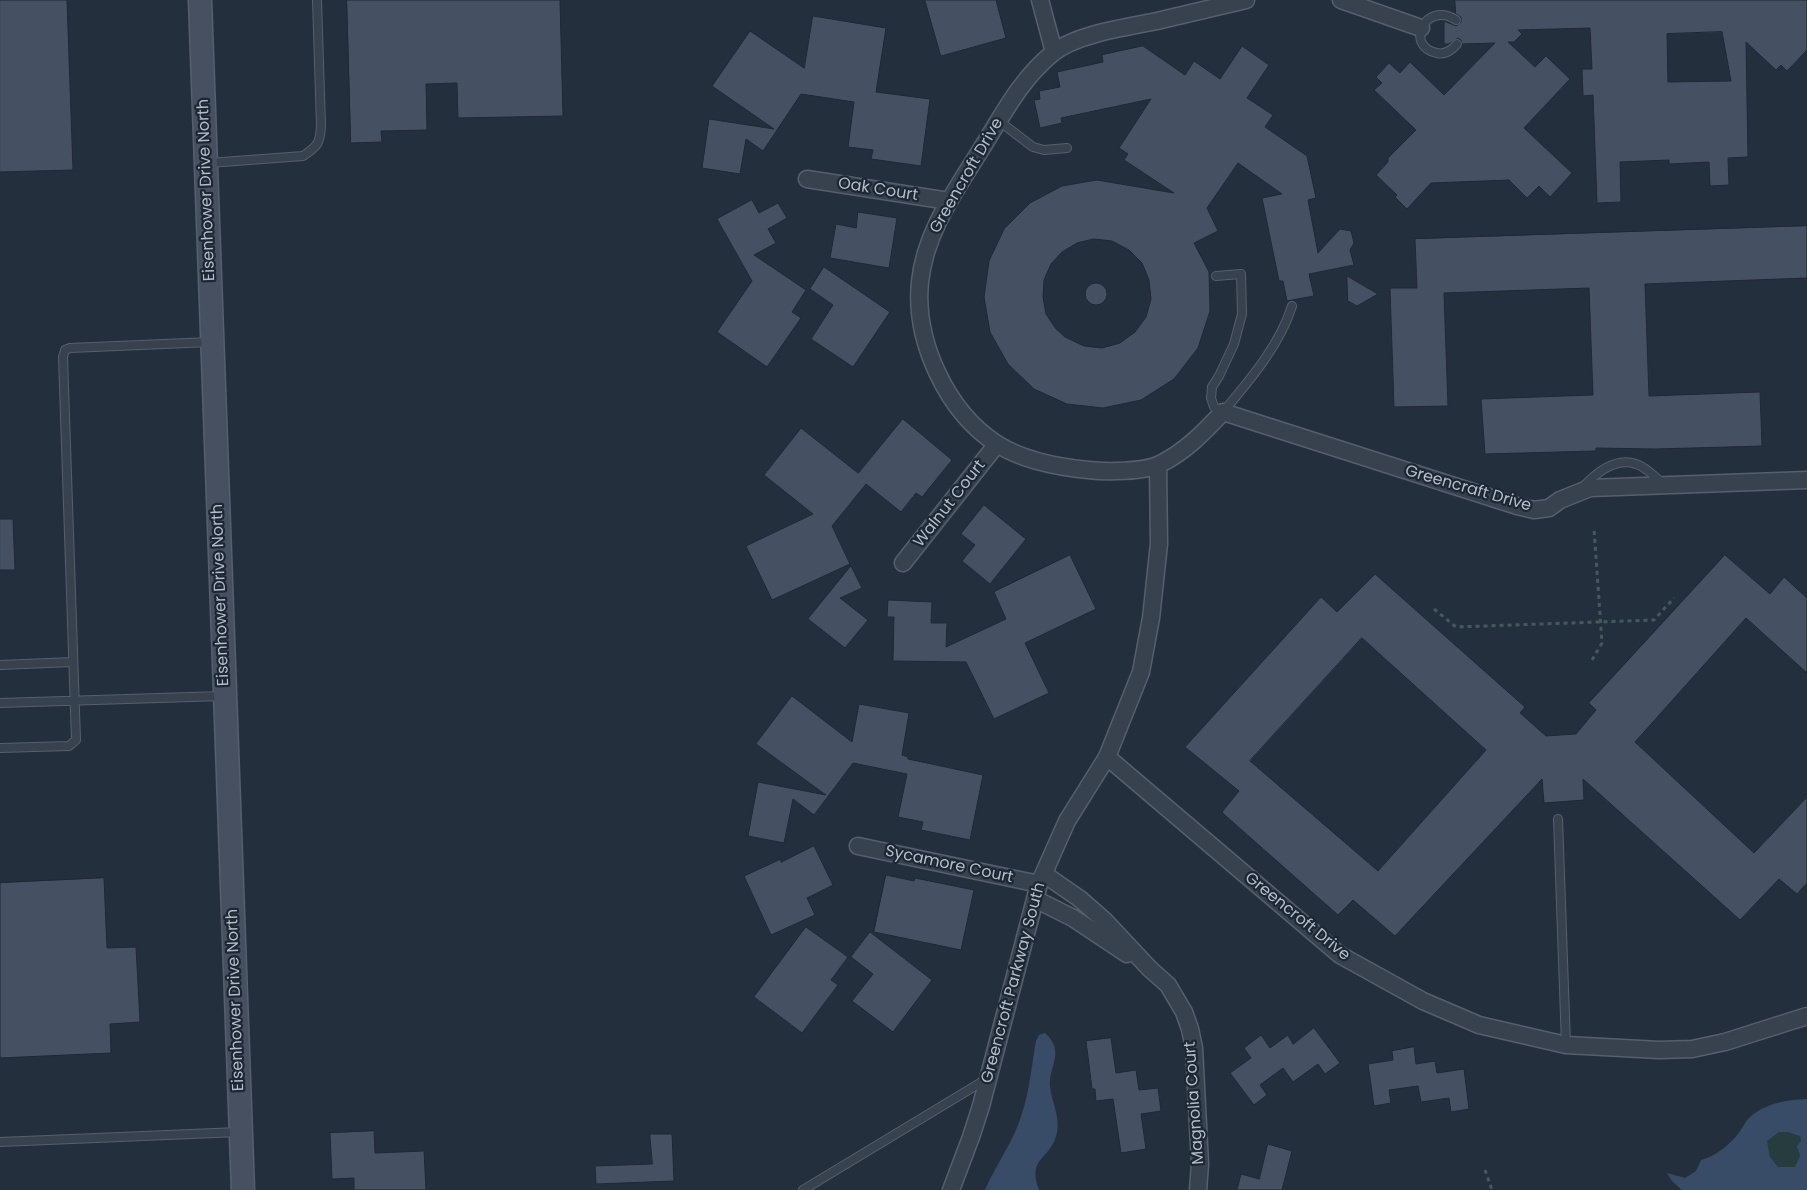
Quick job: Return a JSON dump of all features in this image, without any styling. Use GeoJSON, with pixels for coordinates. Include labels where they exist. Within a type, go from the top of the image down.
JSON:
{"type":"FeatureCollection","features":[{"type":"Feature","properties":{"kind":"street","name":"Eisenhower Drive North"},"geometry":{"type":"LineString","coordinates":[[200,0],[243,1190]]}},
{"type":"Feature","properties":{"kind":"street"},"geometry":{"type":"LineString","coordinates":[[1040,0],[1054,52]]}},
{"type":"Feature","properties":{"kind":"street","name":"Greencroft Drive"},"geometry":{"type":"LineString","coordinates":[[1223,412],[1192,443],[1158,465],[1127,470],[1096,471],[1045,464],[997,444],[963,413],[946,388],[932,360],[924,336],[920,308],[920,283],[932,232],[949,201],[1029,77],[1054,52],[1069,44],[1114,30],[1246,0]]}},
{"type":"Feature","properties":{"kind":"street"},"geometry":{"type":"LineString","coordinates":[[1341,0],[1420,28]]}},
{"type":"Feature","properties":{"kind":"street","name":"Oak Court"},"geometry":{"type":"LineString","coordinates":[[807,179],[949,201]]}},
{"type":"Feature","properties":{"kind":"street","name":"Greencraft Drive"},"geometry":{"type":"LineString","coordinates":[[1223,412],[1534,510],[1549,508],[1560,500],[1590,488],[1807,480]]}},
{"type":"Feature","properties":{"kind":"street","name":"Walnut Court"},"geometry":{"type":"LineString","coordinates":[[904,563],[997,444]]}},
{"type":"Feature","properties":{"kind":"street"},"geometry":{"type":"LineString","coordinates":[[1107,756],[1141,672],[1148,636],[1159,544],[1158,465]]}},
{"type":"Feature","properties":{"kind":"street","name":"Greencroft Drive"},"geometry":{"type":"LineString","coordinates":[[1107,756],[1340,955],[1423,1001],[1480,1025],[1566,1045],[1659,1050],[1692,1049],[1725,1042],[1807,1016]]}},
{"type":"Feature","properties":{"kind":"street","name":"Greencroft Parkway South"},"geometry":{"type":"LineString","coordinates":[[951,1190],[972,1137],[1039,886],[1067,821],[1107,756]]}},
{"type":"Feature","properties":{"kind":"street","name":"Sycamore Court"},"geometry":{"type":"LineString","coordinates":[[858,846],[1039,886]]}},
{"type":"Feature","properties":{"kind":"street","name":"Magnolia Court"},"geometry":{"type":"LineString","coordinates":[[1039,886],[1073,918],[1150,969]]}},
{"type":"Feature","properties":{"kind":"street","name":"Magnolia Court"},"geometry":{"type":"LineString","coordinates":[[1039,886],[1080,899],[1168,985],[1179,1001],[1190,1029],[1196,1070],[1200,1155],[1198,1190]]}},
{"type":"Feature","properties":{"kind":"lane"},"geometry":{"type":"LineString","coordinates":[[206,164],[303,156],[314,149],[320,140],[321,126],[317,0]]}},
{"type":"Feature","properties":{"kind":"lane"},"geometry":{"type":"LineString","coordinates":[[1456,20],[1445,14],[1433,14],[1423,22],[1420,28],[1421,40],[1429,50],[1435,53],[1447,52],[1457,44]]}},
{"type":"Feature","properties":{"kind":"lane"},"geometry":{"type":"LineString","coordinates":[[1000,121],[1033,147],[1044,150],[1067,148]]}},
{"type":"Feature","properties":{"kind":"lane"},"geometry":{"type":"LineString","coordinates":[[1216,276],[1241,274],[1242,314],[1234,344],[1212,387],[1211,398],[1214,407],[1223,412],[1246,386],[1271,348],[1287,321],[1292,306]]}},
{"type":"Feature","properties":{"kind":"lane"},"geometry":{"type":"LineString","coordinates":[[0,748],[69,746],[76,740],[62,357],[65,350],[70,348],[212,342]]}},
{"type":"Feature","properties":{"kind":"lane"},"geometry":{"type":"LineString","coordinates":[[1577,493],[1600,472],[1611,465],[1624,462],[1636,464],[1646,469],[1666,485]]}},
{"type":"Feature","properties":{"kind":"lane"},"geometry":{"type":"LineString","coordinates":[[0,665],[74,662]]}},
{"type":"Feature","properties":{"kind":"lane"},"geometry":{"type":"LineString","coordinates":[[0,703],[225,696]]}},
{"type":"Feature","properties":{"kind":"lane"},"geometry":{"type":"LineString","coordinates":[[1558,819],[1566,1045]]}},
{"type":"Feature","properties":{"kind":"lane"},"geometry":{"type":"LineString","coordinates":[[803,1190],[989,1078]]}},
{"type":"Feature","properties":{"kind":"lane"},"geometry":{"type":"LineString","coordinates":[[0,1142],[241,1132]]}},
{"type":"Feature","properties":{"kind":"path"},"geometry":{"type":"LineString","coordinates":[[1592,660],[1602,643],[1594,529]]}},
{"type":"Feature","properties":{"kind":"path"},"geometry":{"type":"LineString","coordinates":[[1434,609],[1456,627],[1654,620],[1674,598]]}},
{"type":"Feature","properties":{"kind":"path"},"geometry":{"type":"LineString","coordinates":[[1486,1170],[1492,1190]]}},
{"type":"Feature","properties":{"kind":"green space"},"geometry":{"type":"Polygon","coordinates":[[[1779,1132],[1800,1135],[1801,1141],[1797,1146],[1800,1156],[1795,1167],[1778,1167],[1770,1157],[1767,1141],[1779,1132]]]}},
{"type":"Feature","properties":{"kind":"water"},"geometry":{"type":"Polygon","coordinates":[[[1045,1033],[1054,1046],[1055,1053],[1050,1087],[1058,1126],[1054,1141],[1038,1164],[1036,1179],[1039,1190],[985,1190],[1022,1115],[1036,1041],[1039,1035],[1045,1033]]]}},
{"type":"Feature","properties":{"kind":"water"},"geometry":{"type":"Polygon","coordinates":[[[1807,1099],[1807,1190],[1682,1190],[1672,1181],[1667,1173],[1685,1178],[1696,1171],[1701,1160],[1717,1153],[1730,1143],[1755,1113],[1776,1103],[1807,1099]],[[1779,1132],[1767,1141],[1770,1157],[1778,1167],[1795,1167],[1800,1156],[1797,1146],[1801,1141],[1800,1136],[1788,1132],[1779,1132]]]}},
{"type":"Feature","properties":{"kind":"building"},"geometry":{"type":"Polygon","coordinates":[[[0,0],[67,0],[73,170],[0,172],[0,0]]]}},
{"type":"Feature","properties":{"kind":"building"},"geometry":{"type":"Polygon","coordinates":[[[347,0],[560,0],[563,116],[458,118],[457,83],[426,84],[427,130],[381,131],[382,142],[351,143],[347,0]]]}},
{"type":"Feature","properties":{"kind":"building"},"geometry":{"type":"Polygon","coordinates":[[[925,0],[996,0],[1006,38],[941,56],[925,0]]]}},
{"type":"Feature","properties":{"kind":"building"},"geometry":{"type":"Polygon","coordinates":[[[1455,0],[1807,0],[1807,50],[1787,71],[1781,65],[1776,70],[1746,42],[1748,157],[1728,158],[1729,185],[1710,186],[1709,162],[1669,164],[1669,160],[1620,162],[1621,202],[1597,203],[1593,95],[1583,96],[1582,69],[1592,69],[1590,28],[1518,30],[1522,34],[1514,42],[1508,42],[1535,67],[1546,56],[1570,79],[1524,128],[1572,173],[1550,197],[1539,186],[1527,198],[1509,180],[1431,183],[1407,209],[1395,197],[1397,195],[1376,175],[1388,162],[1388,158],[1416,130],[1374,90],[1382,83],[1376,77],[1389,63],[1400,73],[1410,62],[1444,95],[1495,43],[1462,44],[1458,38],[1449,44],[1444,44],[1444,21],[1456,26],[1461,22],[1461,17],[1456,14],[1455,0]],[[1722,32],[1667,34],[1668,82],[1731,81],[1722,32]]]}},
{"type":"Feature","properties":{"kind":"building"},"geometry":{"type":"Polygon","coordinates":[[[813,16],[886,28],[876,92],[930,99],[921,166],[871,159],[873,150],[848,147],[854,102],[801,94],[763,151],[746,139],[740,174],[702,168],[709,119],[774,129],[712,86],[750,31],[804,68],[813,16]]]}},
{"type":"Feature","properties":{"kind":"building"},"geometry":{"type":"Polygon","coordinates":[[[1143,46],[1185,75],[1194,61],[1220,79],[1242,46],[1269,65],[1247,98],[1273,115],[1265,127],[1307,156],[1316,198],[1308,200],[1318,253],[1340,229],[1351,231],[1354,243],[1350,250],[1354,265],[1309,274],[1314,296],[1287,301],[1283,281],[1279,281],[1262,198],[1282,194],[1238,163],[1207,208],[1218,231],[1194,243],[1209,272],[1210,311],[1198,348],[1174,379],[1141,400],[1103,408],[1067,404],[1034,389],[1008,364],[990,332],[984,297],[989,261],[1004,229],[1030,203],[1062,186],[1097,180],[1174,193],[1124,160],[1128,154],[1119,148],[1151,99],[1061,118],[1062,123],[1040,128],[1034,100],[1040,99],[1039,91],[1060,87],[1057,72],[1103,62],[1102,55],[1143,46]],[[1094,239],[1077,243],[1062,252],[1051,264],[1044,280],[1043,297],[1046,314],[1056,329],[1065,337],[1084,346],[1102,348],[1120,343],[1135,332],[1146,317],[1151,299],[1149,280],[1142,263],[1129,250],[1112,241],[1094,239]]]}},
{"type":"Feature","properties":{"kind":"building"},"geometry":{"type":"Polygon","coordinates":[[[752,200],[759,213],[778,203],[787,218],[768,229],[776,243],[754,255],[806,290],[792,312],[801,318],[767,367],[717,332],[752,281],[717,219],[752,200]]]}},
{"type":"Feature","properties":{"kind":"building"},"geometry":{"type":"Polygon","coordinates":[[[858,212],[897,218],[889,268],[830,258],[836,224],[856,228],[858,212]]]}},
{"type":"Feature","properties":{"kind":"building"},"geometry":{"type":"Polygon","coordinates":[[[1807,226],[1807,278],[1645,284],[1649,396],[1760,392],[1762,446],[1656,449],[1596,448],[1596,451],[1485,454],[1481,399],[1593,395],[1589,288],[1444,293],[1448,406],[1394,407],[1390,288],[1417,288],[1415,239],[1807,226]]]}},
{"type":"Feature","properties":{"kind":"building"},"geometry":{"type":"Polygon","coordinates":[[[824,267],[890,312],[853,367],[811,339],[833,305],[810,289],[824,267]]]}},
{"type":"Feature","properties":{"kind":"building"},"geometry":{"type":"Polygon","coordinates":[[[1347,276],[1378,294],[1357,306],[1348,301],[1347,276]]]}},
{"type":"Feature","properties":{"kind":"building"},"geometry":{"type":"Polygon","coordinates":[[[1096,283],[1104,286],[1107,294],[1104,302],[1096,305],[1088,302],[1085,294],[1088,286],[1096,283]]]}},
{"type":"Feature","properties":{"kind":"building"},"geometry":{"type":"Polygon","coordinates":[[[903,419],[952,460],[922,497],[916,493],[901,512],[866,484],[832,526],[850,564],[772,600],[746,546],[813,514],[764,475],[801,428],[858,473],[903,419]]]}},
{"type":"Feature","properties":{"kind":"building"},"geometry":{"type":"Polygon","coordinates":[[[984,505],[1026,539],[990,584],[962,561],[975,545],[961,534],[984,505]]]}},
{"type":"Feature","properties":{"kind":"building"},"geometry":{"type":"Polygon","coordinates":[[[0,519],[13,519],[15,570],[0,570],[0,519]]]}},
{"type":"Feature","properties":{"kind":"building"},"geometry":{"type":"Polygon","coordinates":[[[1070,555],[1096,609],[1025,643],[1049,693],[994,719],[966,662],[893,661],[894,617],[887,617],[888,600],[932,602],[931,623],[947,623],[946,647],[1006,619],[994,592],[1070,555]]]}},
{"type":"Feature","properties":{"kind":"building"},"geometry":{"type":"Polygon","coordinates":[[[1725,555],[1770,594],[1784,577],[1807,598],[1807,673],[1746,618],[1635,742],[1754,853],[1807,797],[1807,883],[1797,894],[1779,879],[1740,920],[1583,779],[1584,800],[1544,803],[1542,779],[1395,936],[1353,900],[1338,915],[1227,817],[1222,812],[1239,791],[1185,747],[1321,597],[1337,612],[1375,574],[1525,707],[1520,713],[1546,736],[1576,734],[1596,710],[1589,703],[1725,555]],[[1362,638],[1250,761],[1378,871],[1486,750],[1362,638]]]}},
{"type":"Feature","properties":{"kind":"building"},"geometry":{"type":"Polygon","coordinates":[[[851,566],[862,588],[840,598],[868,620],[845,648],[808,619],[851,566]]]}},
{"type":"Feature","properties":{"kind":"building"},"geometry":{"type":"Polygon","coordinates":[[[792,696],[852,742],[859,704],[909,713],[902,755],[908,757],[908,759],[983,775],[970,840],[921,830],[923,822],[898,817],[907,774],[853,763],[814,815],[793,799],[784,843],[748,836],[758,782],[826,795],[756,744],[792,696]]]}},
{"type":"Feature","properties":{"kind":"building"},"geometry":{"type":"Polygon","coordinates":[[[814,846],[833,885],[807,898],[815,915],[771,935],[744,876],[781,859],[781,862],[814,846]]]}},
{"type":"Feature","properties":{"kind":"building"},"geometry":{"type":"Polygon","coordinates":[[[886,875],[914,881],[915,878],[974,890],[961,950],[874,932],[886,875]]]}},
{"type":"Feature","properties":{"kind":"building"},"geometry":{"type":"Polygon","coordinates":[[[104,878],[107,948],[136,947],[140,1022],[110,1024],[111,1053],[0,1058],[0,883],[104,878]]]}},
{"type":"Feature","properties":{"kind":"building"},"geometry":{"type":"Polygon","coordinates":[[[806,927],[848,957],[831,980],[838,985],[802,1033],[754,997],[806,927]]]}},
{"type":"Feature","properties":{"kind":"building"},"geometry":{"type":"Polygon","coordinates":[[[870,932],[932,980],[893,1032],[852,1001],[873,974],[851,957],[870,932]]]}},
{"type":"Feature","properties":{"kind":"building"},"geometry":{"type":"Polygon","coordinates":[[[1314,1028],[1340,1063],[1325,1074],[1318,1064],[1293,1082],[1283,1068],[1260,1085],[1267,1095],[1254,1105],[1230,1073],[1251,1058],[1244,1048],[1261,1035],[1270,1048],[1288,1035],[1293,1044],[1314,1028]]]}},
{"type":"Feature","properties":{"kind":"building"},"geometry":{"type":"Polygon","coordinates":[[[1111,1038],[1116,1073],[1136,1070],[1139,1090],[1158,1088],[1161,1111],[1141,1114],[1146,1149],[1121,1153],[1113,1099],[1096,1101],[1095,1089],[1092,1089],[1086,1041],[1111,1038]]]}},
{"type":"Feature","properties":{"kind":"building"},"geometry":{"type":"Polygon","coordinates":[[[1414,1047],[1416,1064],[1435,1061],[1437,1073],[1464,1069],[1469,1109],[1451,1112],[1449,1098],[1421,1102],[1418,1086],[1389,1090],[1391,1103],[1374,1106],[1368,1064],[1393,1060],[1392,1051],[1414,1047]]]}},
{"type":"Feature","properties":{"kind":"building"},"geometry":{"type":"Polygon","coordinates":[[[374,1131],[375,1153],[424,1151],[426,1190],[354,1190],[354,1178],[332,1179],[330,1133],[374,1131]]]}},
{"type":"Feature","properties":{"kind":"building"},"geometry":{"type":"Polygon","coordinates":[[[650,1134],[672,1134],[674,1181],[596,1184],[595,1166],[652,1164],[650,1134]]]}},
{"type":"Feature","properties":{"kind":"building"},"geometry":{"type":"Polygon","coordinates":[[[1268,1144],[1292,1151],[1282,1190],[1237,1190],[1241,1174],[1259,1179],[1268,1144]]]}}]}
